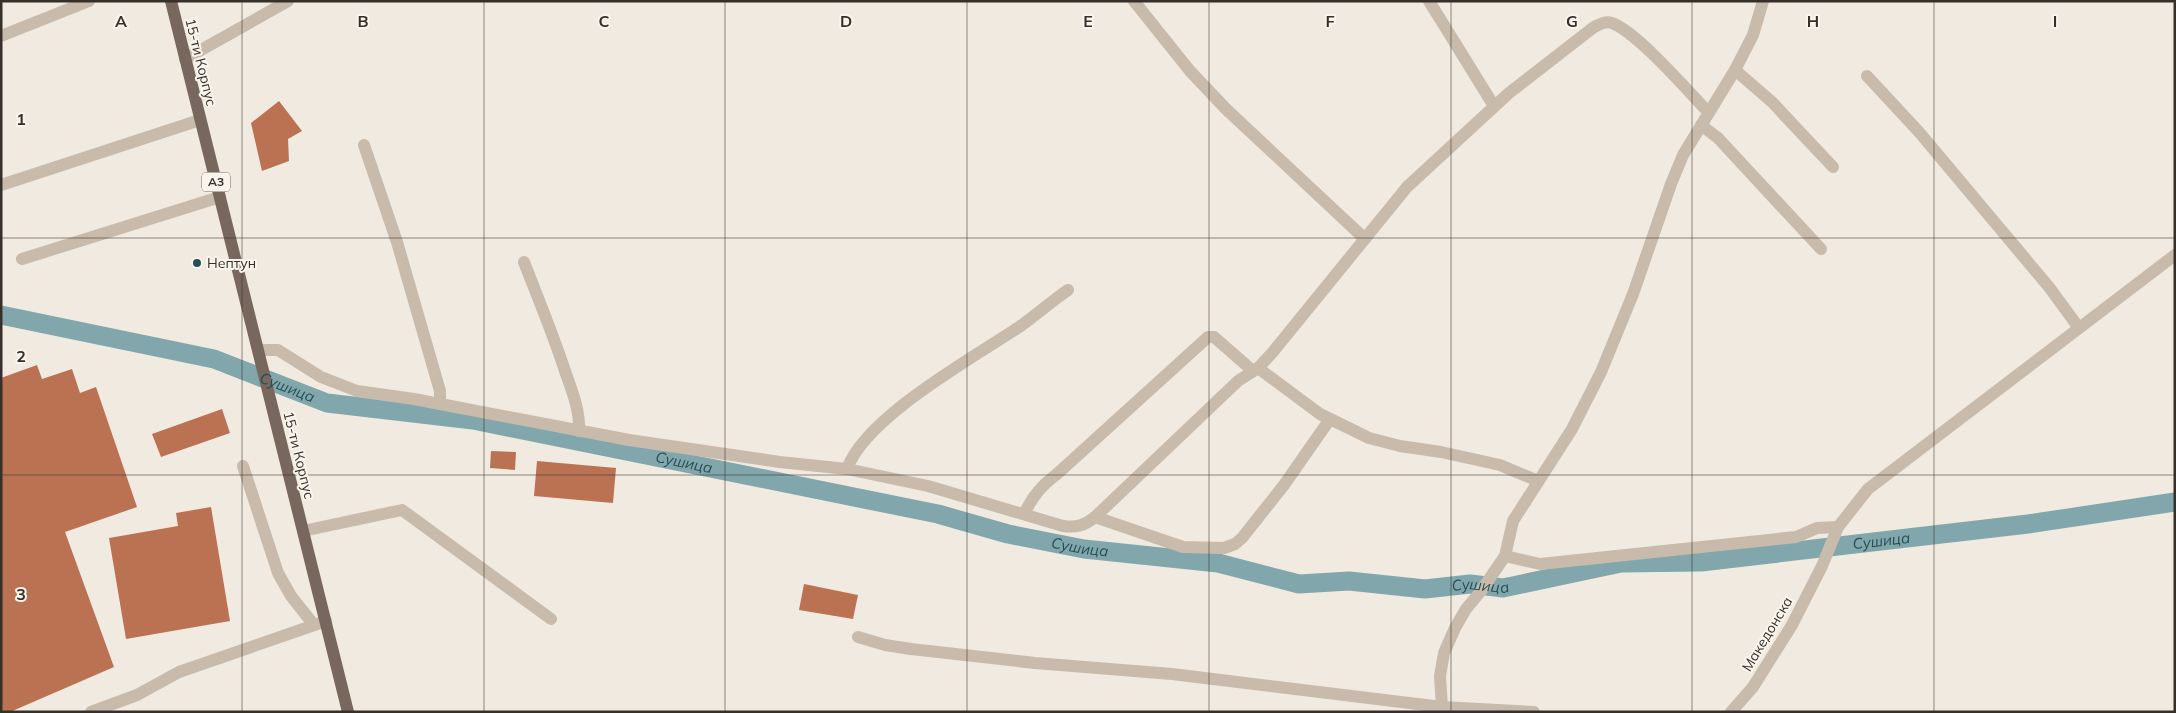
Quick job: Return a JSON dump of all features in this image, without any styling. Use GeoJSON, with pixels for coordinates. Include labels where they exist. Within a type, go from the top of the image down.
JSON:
{"type":"FeatureCollection","features":[{"type":"Feature","properties":{"kind":"main road","name":"15-ти Корпус"},"geometry":{"type":"LineString","coordinates":[[171,1],[303,531],[320,623],[348,712]]}},
{"type":"Feature","properties":{"kind":"street"},"geometry":{"type":"LineString","coordinates":[[1,36],[89,1]]}},
{"type":"Feature","properties":{"kind":"street"},"geometry":{"type":"LineString","coordinates":[[185,59],[288,1]]}},
{"type":"Feature","properties":{"kind":"street"},"geometry":{"type":"LineString","coordinates":[[1134,1],[1190,71],[1226,109],[1365,239]]}},
{"type":"Feature","properties":{"kind":"street"},"geometry":{"type":"LineString","coordinates":[[1429,1],[1494,106]]}},
{"type":"Feature","properties":{"kind":"street"},"geometry":{"type":"LineString","coordinates":[[1442,707],[1440,676],[1444,653],[1459,621],[1505,556],[1513,521],[1572,429],[1601,372],[1633,294],[1671,184],[1683,156],[1735,70],[1753,35],[1763,1]]}},
{"type":"Feature","properties":{"kind":"street"},"geometry":{"type":"LineString","coordinates":[[259,356],[278,350],[321,377],[357,391],[440,404],[579,431],[780,462],[847,469],[928,486],[1071,527],[1086,524],[1095,517],[1231,388],[1256,369],[1314,304],[1407,187],[1494,106],[1594,26],[1603,22],[1611,23],[1637,41],[1708,112]]}},
{"type":"Feature","properties":{"kind":"street"},"geometry":{"type":"LineString","coordinates":[[1735,70],[1791,120],[1833,166]]}},
{"type":"Feature","properties":{"kind":"street"},"geometry":{"type":"LineString","coordinates":[[1867,76],[1992,218],[2079,328]]}},
{"type":"Feature","properties":{"kind":"street"},"geometry":{"type":"LineString","coordinates":[[1,185],[200,120]]}},
{"type":"Feature","properties":{"kind":"street"},"geometry":{"type":"LineString","coordinates":[[1701,125],[1718,138],[1821,249]]}},
{"type":"Feature","properties":{"kind":"street"},"geometry":{"type":"LineString","coordinates":[[364,145],[397,242],[440,391],[440,404]]}},
{"type":"Feature","properties":{"kind":"street"},"geometry":{"type":"LineString","coordinates":[[22,259],[220,198]]}},
{"type":"Feature","properties":{"kind":"street","name":"Македонска"},"geometry":{"type":"LineString","coordinates":[[1731,712],[1753,687],[1792,625],[1822,566],[1838,527],[1868,488],[2175,255]]}},
{"type":"Feature","properties":{"kind":"street"},"geometry":{"type":"LineString","coordinates":[[524,262],[557,346],[580,418],[579,431]]}},
{"type":"Feature","properties":{"kind":"street"},"geometry":{"type":"LineString","coordinates":[[847,469],[852,456],[873,431],[928,386],[1023,324],[1068,290]]}},
{"type":"Feature","properties":{"kind":"street"},"geometry":{"type":"LineString","coordinates":[[1024,514],[1033,495],[1041,486],[1057,474],[1208,337],[1214,337],[1256,369],[1330,419],[1368,438],[1400,446],[1456,454],[1500,465],[1538,481]]}},
{"type":"Feature","properties":{"kind":"street"},"geometry":{"type":"LineString","coordinates":[[1095,517],[1183,547],[1224,548],[1235,544],[1242,538],[1284,485],[1330,419]]}},
{"type":"Feature","properties":{"kind":"street"},"geometry":{"type":"LineString","coordinates":[[91,712],[136,695],[179,672],[320,623],[291,596],[278,573],[243,466]]}},
{"type":"Feature","properties":{"kind":"street"},"geometry":{"type":"LineString","coordinates":[[303,531],[402,510],[551,619]]}},
{"type":"Feature","properties":{"kind":"street"},"geometry":{"type":"LineString","coordinates":[[1505,556],[1540,564],[1796,538],[1817,528],[1838,527]]}},
{"type":"Feature","properties":{"kind":"street"},"geometry":{"type":"LineString","coordinates":[[858,637],[885,645],[911,649],[1035,663],[1172,674],[1442,707],[1534,712]]}},
{"type":"Feature","properties":{"kind":"building"},"geometry":{"type":"Polygon","coordinates":[[[279,101],[302,131],[288,139],[289,161],[262,171],[251,123],[279,101]]]}},
{"type":"Feature","properties":{"kind":"building"},"geometry":{"type":"Polygon","coordinates":[[[37,365],[42,379],[72,369],[80,393],[96,387],[137,507],[65,532],[114,667],[10,712],[1,712],[1,378],[37,365]]]}},
{"type":"Feature","properties":{"kind":"building"},"geometry":{"type":"Polygon","coordinates":[[[222,409],[230,433],[161,457],[152,434],[222,409]]]}},
{"type":"Feature","properties":{"kind":"building"},"geometry":{"type":"Polygon","coordinates":[[[491,451],[516,452],[515,470],[490,468],[491,451]]]}},
{"type":"Feature","properties":{"kind":"building"},"geometry":{"type":"Polygon","coordinates":[[[537,461],[616,468],[613,503],[534,496],[537,461]]]}},
{"type":"Feature","properties":{"kind":"building"},"geometry":{"type":"Polygon","coordinates":[[[211,507],[230,621],[126,639],[109,538],[178,526],[176,513],[211,507]]]}},
{"type":"Feature","properties":{"kind":"building"},"geometry":{"type":"Polygon","coordinates":[[[804,584],[858,595],[853,619],[799,610],[804,584]]]}},
{"type":"Feature","properties":{"kind":"waterway","name":"Сушица"},"geometry":{"type":"LineString","coordinates":[[1,315],[214,359],[327,403],[473,420],[938,514],[1008,534],[1084,549],[1218,563],[1299,584],[1349,581],[1425,589],[1470,584],[1503,588],[1621,563],[1701,562],[2028,524],[2175,502]]}},
{"type":"Feature","properties":{"kind":"place","name":"Нептун"},"geometry":{"type":"Point","coordinates":[197,263]}}]}
